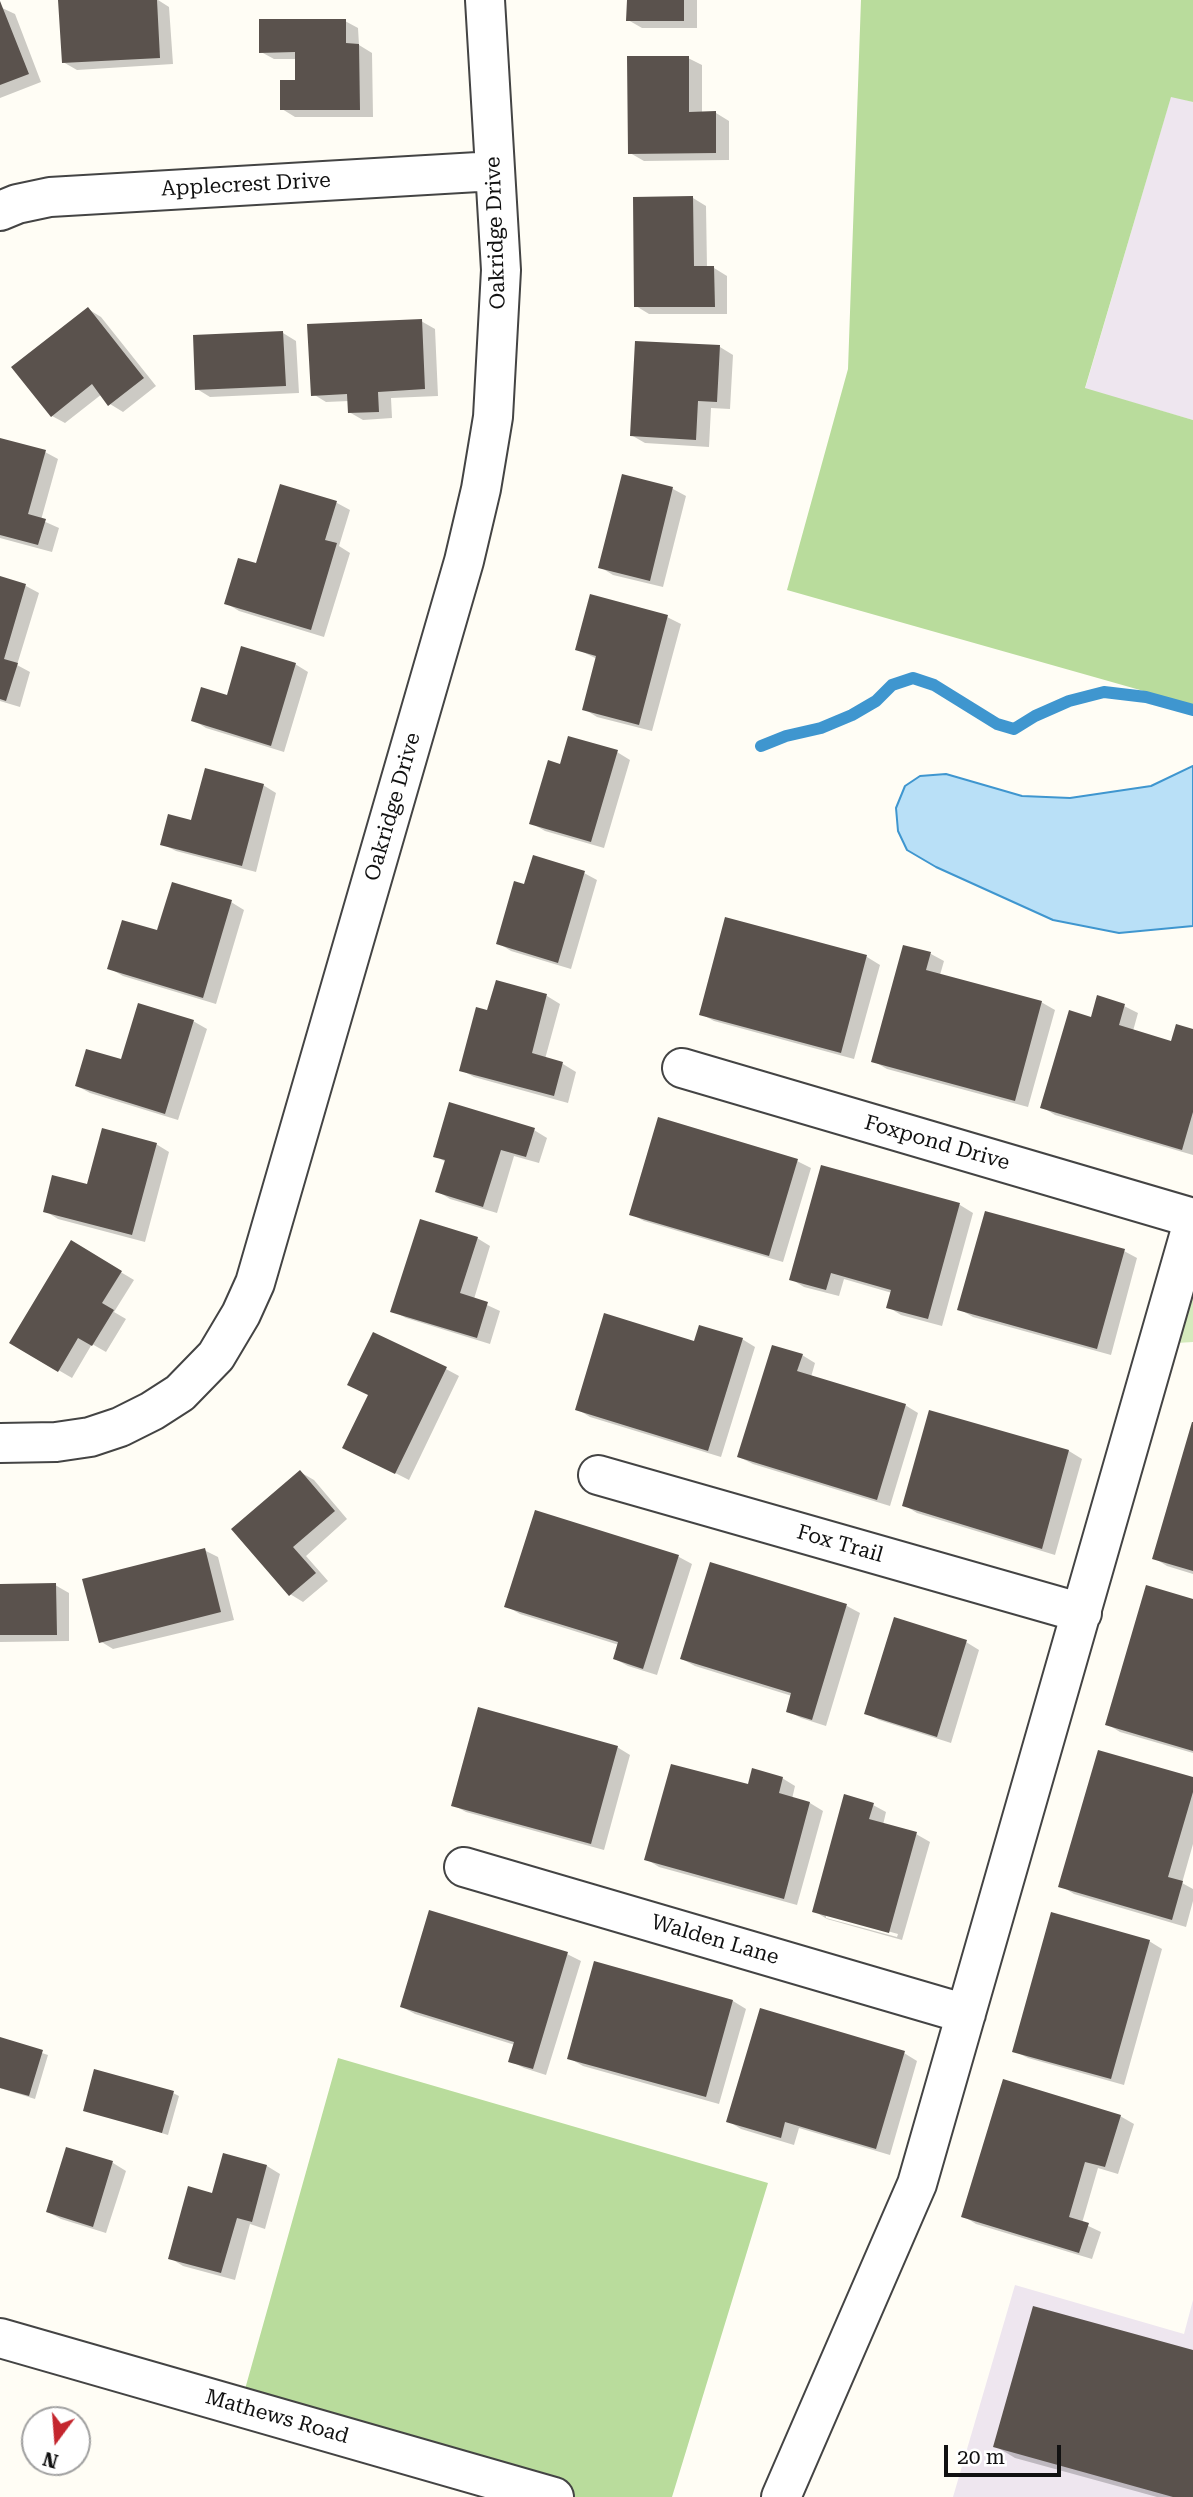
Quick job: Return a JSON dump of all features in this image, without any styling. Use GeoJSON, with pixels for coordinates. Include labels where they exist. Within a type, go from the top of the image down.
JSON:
{"type":"FeatureCollection","features":[{"type":"Feature","properties":{"kind":"street","name":"Oakridge Drive"},"geometry":{"type":"LineString","coordinates":[[0,1443],[56,1442],[90,1437],[120,1427],[152,1411],[180,1393],[216,1356],[241,1314],[255,1283],[464,561],[481,489],[493,417],[501,270],[485,0]]}},
{"type":"Feature","properties":{"kind":"street","name":"Applecrest Drive"},"geometry":{"type":"LineString","coordinates":[[0,211],[17,204],[50,197],[495,170]]}},
{"type":"Feature","properties":{"kind":"street","name":"Foxpond Drive"},"geometry":{"type":"LineString","coordinates":[[682,1068],[1193,1220]]}},
{"type":"Feature","properties":{"kind":"street"},"geometry":{"type":"LineString","coordinates":[[780,2497],[917,2184],[1082,1613],[1176,1343],[1193,1220]]}},
{"type":"Feature","properties":{"kind":"street","name":"Fox Trail"},"geometry":{"type":"LineString","coordinates":[[598,1475],[1082,1613]]}},
{"type":"Feature","properties":{"kind":"street","name":"Walden Lane"},"geometry":{"type":"LineString","coordinates":[[464,1867],[967,2014]]}},
{"type":"Feature","properties":{"kind":"street","name":"Mathews Road"},"geometry":{"type":"LineString","coordinates":[[0,2337],[554,2497]]}},
{"type":"Feature","properties":{"kind":"shaded area"},"geometry":{"type":"Polygon","coordinates":[[[1171,96],[1193,102],[1193,420],[1085,389],[1171,96]]]}},
{"type":"Feature","properties":{"kind":"shaded area"},"geometry":{"type":"Polygon","coordinates":[[[1015,2285],[1184,2334],[1193,2300],[1193,2497],[953,2497],[1015,2285]]]}},
{"type":"Feature","properties":{"kind":"green space"},"geometry":{"type":"Polygon","coordinates":[[[861,0],[1193,0],[1193,102],[1171,97],[1085,388],[1193,420],[1193,705],[787,590],[848,369],[861,0]]]}},
{"type":"Feature","properties":{"kind":"green space"},"geometry":{"type":"Polygon","coordinates":[[[1193,1222],[1193,1342],[1160,1344],[1193,1222]]]}},
{"type":"Feature","properties":{"kind":"green space"},"geometry":{"type":"Polygon","coordinates":[[[338,2058],[768,2183],[672,2497],[554,2497],[240,2407],[338,2058]]]}},
{"type":"Feature","properties":{"kind":"water"},"geometry":{"type":"Polygon","coordinates":[[[1193,766],[1193,926],[1119,933],[1053,920],[936,867],[907,850],[898,831],[896,808],[905,786],[920,776],[946,774],[1022,796],[1070,798],[1151,786],[1193,766]]]}},
{"type":"Feature","properties":{"kind":"building"},"geometry":{"type":"Polygon","coordinates":[[[58,0],[157,0],[160,58],[62,63],[58,0]]]}},
{"type":"Feature","properties":{"kind":"building"},"geometry":{"type":"Polygon","coordinates":[[[627,0],[684,0],[684,21],[626,21],[627,0]]]}},
{"type":"Feature","properties":{"kind":"building"},"geometry":{"type":"Polygon","coordinates":[[[0,1],[29,74],[0,85],[0,1]]]}},
{"type":"Feature","properties":{"kind":"building"},"geometry":{"type":"Polygon","coordinates":[[[259,19],[346,19],[346,43],[359,44],[360,110],[280,110],[280,80],[295,80],[295,52],[259,53],[259,19]]]}},
{"type":"Feature","properties":{"kind":"building"},"geometry":{"type":"Polygon","coordinates":[[[627,56],[689,56],[689,112],[716,111],[716,153],[628,154],[627,56]]]}},
{"type":"Feature","properties":{"kind":"building"},"geometry":{"type":"Polygon","coordinates":[[[693,196],[694,266],[714,266],[715,307],[634,307],[633,197],[693,196]]]}},
{"type":"Feature","properties":{"kind":"building"},"geometry":{"type":"Polygon","coordinates":[[[88,307],[144,378],[108,406],[92,384],[51,417],[11,367],[88,307]]]}},
{"type":"Feature","properties":{"kind":"building"},"geometry":{"type":"Polygon","coordinates":[[[422,319],[425,389],[378,392],[379,412],[348,413],[347,394],[311,396],[307,324],[422,319]]]}},
{"type":"Feature","properties":{"kind":"building"},"geometry":{"type":"Polygon","coordinates":[[[283,331],[286,386],[195,390],[193,335],[283,331]]]}},
{"type":"Feature","properties":{"kind":"building"},"geometry":{"type":"Polygon","coordinates":[[[635,341],[720,345],[717,402],[698,401],[696,440],[630,436],[635,341]]]}},
{"type":"Feature","properties":{"kind":"building"},"geometry":{"type":"Polygon","coordinates":[[[0,438],[46,450],[28,514],[46,519],[38,545],[0,535],[0,438]]]}},
{"type":"Feature","properties":{"kind":"building"},"geometry":{"type":"Polygon","coordinates":[[[622,474],[673,487],[650,581],[598,568],[622,474]]]}},
{"type":"Feature","properties":{"kind":"building"},"geometry":{"type":"Polygon","coordinates":[[[280,484],[337,501],[325,540],[337,543],[311,630],[224,604],[238,558],[256,563],[280,484]]]}},
{"type":"Feature","properties":{"kind":"building"},"geometry":{"type":"Polygon","coordinates":[[[0,576],[26,584],[4,659],[18,663],[6,701],[0,699],[0,576]]]}},
{"type":"Feature","properties":{"kind":"building"},"geometry":{"type":"Polygon","coordinates":[[[590,594],[668,615],[639,725],[582,710],[596,656],[575,650],[590,594]]]}},
{"type":"Feature","properties":{"kind":"building"},"geometry":{"type":"Polygon","coordinates":[[[241,646],[296,663],[271,746],[191,721],[201,687],[227,695],[241,646]]]}},
{"type":"Feature","properties":{"kind":"building"},"geometry":{"type":"Polygon","coordinates":[[[568,736],[618,750],[591,842],[529,824],[548,760],[560,764],[568,736]]]}},
{"type":"Feature","properties":{"kind":"building"},"geometry":{"type":"Polygon","coordinates":[[[205,768],[264,784],[242,866],[160,845],[168,814],[191,820],[205,768]]]}},
{"type":"Feature","properties":{"kind":"building"},"geometry":{"type":"Polygon","coordinates":[[[533,855],[585,871],[558,963],[496,944],[514,881],[524,884],[533,855]]]}},
{"type":"Feature","properties":{"kind":"building"},"geometry":{"type":"Polygon","coordinates":[[[172,882],[232,900],[203,998],[107,969],[122,920],[157,930],[172,882]]]}},
{"type":"Feature","properties":{"kind":"building"},"geometry":{"type":"Polygon","coordinates":[[[725,917],[867,955],[841,1053],[699,1015],[725,917]]]}},
{"type":"Feature","properties":{"kind":"building"},"geometry":{"type":"Polygon","coordinates":[[[903,945],[931,952],[926,970],[1042,1001],[1015,1101],[871,1062],[903,945]]]}},
{"type":"Feature","properties":{"kind":"building"},"geometry":{"type":"Polygon","coordinates":[[[496,980],[547,994],[532,1053],[563,1062],[554,1096],[459,1071],[476,1007],[487,1010],[496,980]]]}},
{"type":"Feature","properties":{"kind":"building"},"geometry":{"type":"Polygon","coordinates":[[[1097,995],[1125,1004],[1119,1025],[1171,1041],[1176,1024],[1193,1029],[1193,1112],[1182,1150],[1040,1108],[1069,1010],[1091,1017],[1097,995]]]}},
{"type":"Feature","properties":{"kind":"building"},"geometry":{"type":"Polygon","coordinates":[[[138,1003],[194,1020],[165,1114],[75,1086],[86,1049],[121,1059],[138,1003]]]}},
{"type":"Feature","properties":{"kind":"building"},"geometry":{"type":"Polygon","coordinates":[[[449,1102],[535,1128],[526,1157],[501,1150],[483,1207],[435,1192],[445,1160],[433,1157],[449,1102]]]}},
{"type":"Feature","properties":{"kind":"building"},"geometry":{"type":"Polygon","coordinates":[[[658,1117],[798,1159],[769,1256],[629,1215],[658,1117]]]}},
{"type":"Feature","properties":{"kind":"building"},"geometry":{"type":"Polygon","coordinates":[[[102,1128],[157,1143],[132,1235],[43,1212],[52,1175],[87,1184],[102,1128]]]}},
{"type":"Feature","properties":{"kind":"building"},"geometry":{"type":"Polygon","coordinates":[[[821,1165],[960,1203],[928,1319],[886,1308],[891,1290],[831,1273],[826,1290],[789,1280],[821,1165]]]}},
{"type":"Feature","properties":{"kind":"building"},"geometry":{"type":"Polygon","coordinates":[[[985,1211],[1125,1249],[1097,1349],[957,1310],[985,1211]]]}},
{"type":"Feature","properties":{"kind":"building"},"geometry":{"type":"Polygon","coordinates":[[[420,1219],[478,1237],[460,1293],[488,1302],[477,1338],[390,1312],[420,1219]]]}},
{"type":"Feature","properties":{"kind":"building"},"geometry":{"type":"Polygon","coordinates":[[[71,1240],[122,1271],[102,1303],[114,1310],[92,1346],[78,1338],[58,1372],[9,1343],[71,1240]]]}},
{"type":"Feature","properties":{"kind":"building"},"geometry":{"type":"Polygon","coordinates":[[[604,1313],[694,1341],[699,1325],[743,1338],[708,1451],[575,1410],[604,1313]]]}},
{"type":"Feature","properties":{"kind":"building"},"geometry":{"type":"Polygon","coordinates":[[[373,1332],[447,1367],[395,1474],[342,1448],[368,1395],[347,1385],[373,1332]]]}},
{"type":"Feature","properties":{"kind":"building"},"geometry":{"type":"Polygon","coordinates":[[[772,1345],[803,1354],[797,1371],[906,1404],[877,1500],[737,1457],[772,1345]]]}},
{"type":"Feature","properties":{"kind":"building"},"geometry":{"type":"Polygon","coordinates":[[[929,1410],[1069,1450],[1042,1549],[902,1506],[929,1410]]]}},
{"type":"Feature","properties":{"kind":"building"},"geometry":{"type":"Polygon","coordinates":[[[1193,1422],[1193,1571],[1152,1559],[1193,1422]]]}},
{"type":"Feature","properties":{"kind":"building"},"geometry":{"type":"Polygon","coordinates":[[[300,1470],[335,1511],[293,1547],[316,1573],[289,1596],[231,1529],[300,1470]]]}},
{"type":"Feature","properties":{"kind":"building"},"geometry":{"type":"Polygon","coordinates":[[[535,1510],[679,1555],[643,1669],[613,1659],[618,1642],[504,1607],[535,1510]]]}},
{"type":"Feature","properties":{"kind":"building"},"geometry":{"type":"Polygon","coordinates":[[[205,1548],[221,1612],[99,1643],[82,1579],[205,1548]]]}},
{"type":"Feature","properties":{"kind":"building"},"geometry":{"type":"Polygon","coordinates":[[[710,1562],[847,1604],[812,1720],[786,1712],[791,1693],[680,1659],[710,1562]]]}},
{"type":"Feature","properties":{"kind":"building"},"geometry":{"type":"Polygon","coordinates":[[[56,1583],[57,1635],[0,1635],[0,1584],[56,1583]]]}},
{"type":"Feature","properties":{"kind":"building"},"geometry":{"type":"Polygon","coordinates":[[[1146,1585],[1193,1599],[1193,1751],[1105,1725],[1146,1585]]]}},
{"type":"Feature","properties":{"kind":"building"},"geometry":{"type":"Polygon","coordinates":[[[894,1617],[967,1640],[937,1737],[864,1714],[894,1617]]]}},
{"type":"Feature","properties":{"kind":"building"},"geometry":{"type":"Polygon","coordinates":[[[478,1707],[618,1746],[591,1844],[451,1806],[478,1707]]]}},
{"type":"Feature","properties":{"kind":"building"},"geometry":{"type":"Polygon","coordinates":[[[1098,1750],[1193,1777],[1193,1792],[1168,1877],[1183,1881],[1172,1920],[1058,1887],[1098,1750]]]}},
{"type":"Feature","properties":{"kind":"building"},"geometry":{"type":"Polygon","coordinates":[[[671,1764],[748,1784],[752,1768],[783,1777],[779,1793],[810,1802],[784,1899],[644,1860],[671,1764]]]}},
{"type":"Feature","properties":{"kind":"building"},"geometry":{"type":"Polygon","coordinates":[[[844,1794],[874,1803],[869,1819],[917,1832],[889,1933],[812,1912],[844,1794]]]}},
{"type":"Feature","properties":{"kind":"building"},"geometry":{"type":"Polygon","coordinates":[[[429,1910],[568,1952],[533,2069],[508,2062],[514,2042],[400,2007],[429,1910]]]}},
{"type":"Feature","properties":{"kind":"building"},"geometry":{"type":"Polygon","coordinates":[[[1051,1912],[1150,1940],[1111,2079],[1012,2052],[1051,1912]]]}},
{"type":"Feature","properties":{"kind":"building"},"geometry":{"type":"Polygon","coordinates":[[[594,1961],[733,2000],[706,2097],[567,2059],[594,1961]]]}},
{"type":"Feature","properties":{"kind":"building"},"geometry":{"type":"Polygon","coordinates":[[[760,2008],[905,2051],[876,2149],[785,2122],[781,2138],[726,2122],[760,2008]]]}},
{"type":"Feature","properties":{"kind":"building"},"geometry":{"type":"Polygon","coordinates":[[[0,2037],[43,2050],[29,2096],[0,2088],[0,2037]]]}},
{"type":"Feature","properties":{"kind":"building"},"geometry":{"type":"Polygon","coordinates":[[[94,2069],[174,2091],[162,2133],[83,2111],[94,2069]]]}},
{"type":"Feature","properties":{"kind":"building"},"geometry":{"type":"Polygon","coordinates":[[[1003,2079],[1121,2115],[1105,2167],[1085,2162],[1069,2217],[1089,2223],[1079,2253],[961,2217],[1003,2079]]]}},
{"type":"Feature","properties":{"kind":"building"},"geometry":{"type":"Polygon","coordinates":[[[66,2147],[113,2161],[93,2227],[46,2212],[66,2147]]]}},
{"type":"Feature","properties":{"kind":"building"},"geometry":{"type":"Polygon","coordinates":[[[223,2153],[267,2165],[252,2222],[237,2218],[221,2273],[168,2259],[188,2186],[212,2193],[223,2153]]]}},
{"type":"Feature","properties":{"kind":"building"},"geometry":{"type":"Polygon","coordinates":[[[1033,2306],[1193,2350],[1193,2497],[1173,2497],[993,2447],[1033,2306]]]}},
{"type":"Feature","properties":{"kind":"waterway"},"geometry":{"type":"LineString","coordinates":[[761,746],[786,736],[821,728],[852,715],[876,701],[892,685],[913,678],[934,685],[997,724],[1014,729],[1069,701],[1104,692],[1146,697],[1193,710]]}}]}
